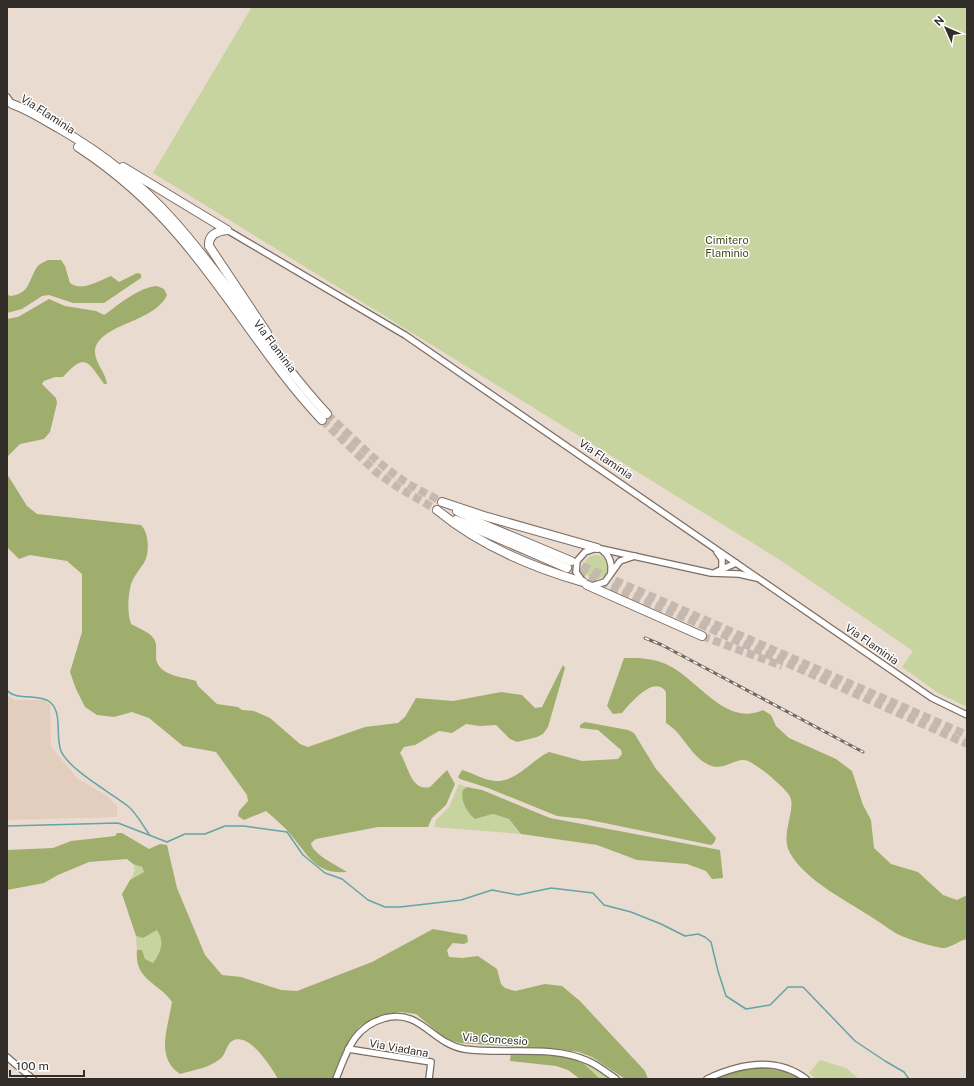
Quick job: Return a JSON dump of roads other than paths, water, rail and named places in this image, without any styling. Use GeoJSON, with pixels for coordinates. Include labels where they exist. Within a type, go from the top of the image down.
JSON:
{"type":"FeatureCollection","features":[{"type":"Feature","properties":{"kind":"highway","name":"Via Flaminia"},"geometry":{"type":"LineString","coordinates":[[9,100],[68,134],[99,154],[134,181],[172,218],[201,252],[276,354],[325,417],[297,393],[180,237],[142,197],[112,171],[9,100]]}},
{"type":"Feature","properties":{"kind":"highway"},"geometry":{"type":"LineString","coordinates":[[99,154],[227,230]]}},
{"type":"Feature","properties":{"kind":"highway"},"geometry":{"type":"LineString","coordinates":[[227,230],[218,231],[212,236],[209,241],[210,246],[270,338],[276,354]]}},
{"type":"Feature","properties":{"kind":"highway"},"geometry":{"type":"LineString","coordinates":[[597,548],[491,519],[442,502],[480,523],[569,565],[469,526],[437,510],[464,531],[487,544],[556,574],[585,584],[702,636]]}},
{"type":"Feature","properties":{"kind":"street","name":"Via Flaminia"},"geometry":{"type":"LineString","coordinates":[[227,230],[405,335],[932,698],[967,715]]}},
{"type":"Feature","properties":{"kind":"street"},"geometry":{"type":"LineString","coordinates":[[597,548],[604,552],[609,558],[611,565],[610,574],[608,580],[600,585],[585,584],[576,572],[577,561],[585,552],[597,548],[711,573],[724,572],[746,575],[759,579]]}},
{"type":"Feature","properties":{"kind":"street"},"geometry":{"type":"LineString","coordinates":[[714,548],[722,559],[724,572]]}},
{"type":"Feature","properties":{"kind":"street"},"geometry":{"type":"LineString","coordinates":[[610,574],[620,561],[635,556]]}},
{"type":"Feature","properties":{"kind":"street"},"geometry":{"type":"LineString","coordinates":[[724,572],[739,564]]}},
{"type":"Feature","properties":{"kind":"street","name":"Via Concesio"},"geometry":{"type":"LineString","coordinates":[[336,1079],[348,1049],[357,1034],[364,1028],[381,1020],[402,1016],[416,1020],[441,1040],[464,1048],[570,1055],[587,1060],[616,1079]]}},
{"type":"Feature","properties":{"kind":"street","name":"Via Viadana"},"geometry":{"type":"LineString","coordinates":[[348,1049],[431,1062],[429,1079]]}},
{"type":"Feature","properties":{"kind":"street"},"geometry":{"type":"LineString","coordinates":[[7,1057],[33,1079]]}},
{"type":"Feature","properties":{"kind":"street"},"geometry":{"type":"LineString","coordinates":[[707,1079],[735,1068],[757,1064],[787,1069],[806,1079]]}},
{"type":"Feature","properties":{"kind":"waterway"},"geometry":{"type":"LineString","coordinates":[[7,690],[15,695],[45,699],[50,702],[54,707],[58,718],[59,745],[66,758],[82,774],[129,807],[149,834]]}},
{"type":"Feature","properties":{"kind":"waterway"},"geometry":{"type":"LineString","coordinates":[[7,826],[118,823],[167,842],[185,834],[205,834],[225,826],[244,826],[287,832],[303,855],[325,873],[342,879],[368,900],[385,907],[400,907],[461,900],[492,890],[518,895],[551,888],[593,893],[604,905],[631,912],[661,924],[685,936],[698,934],[705,937],[711,942],[726,996],[746,1009],[770,1005],[788,987],[803,987],[855,1041],[904,1072],[909,1079]]}},
{"type":"Feature","properties":{"kind":"tunnel"},"geometry":{"type":"LineString","coordinates":[[327,414],[374,458],[394,474],[413,487],[442,502]]}},
{"type":"Feature","properties":{"kind":"tunnel"},"geometry":{"type":"LineString","coordinates":[[322,420],[377,473],[399,488],[437,510]]}},
{"type":"Feature","properties":{"kind":"tunnel"},"geometry":{"type":"LineString","coordinates":[[571,561],[967,735]]}},
{"type":"Feature","properties":{"kind":"tunnel"},"geometry":{"type":"LineString","coordinates":[[567,568],[702,625],[967,744]]}},
{"type":"Feature","properties":{"kind":"tunnel"},"geometry":{"type":"LineString","coordinates":[[702,636],[782,666]]}},
{"type":"Feature","properties":{"kind":"railway"},"geometry":{"type":"LineString","coordinates":[[645,638],[662,645],[863,752]]}},
{"type":"Feature","properties":{"kind":"park label","name":"Cimitero Flaminio"},"geometry":{"type":"Point","coordinates":[727,246]}}]}
